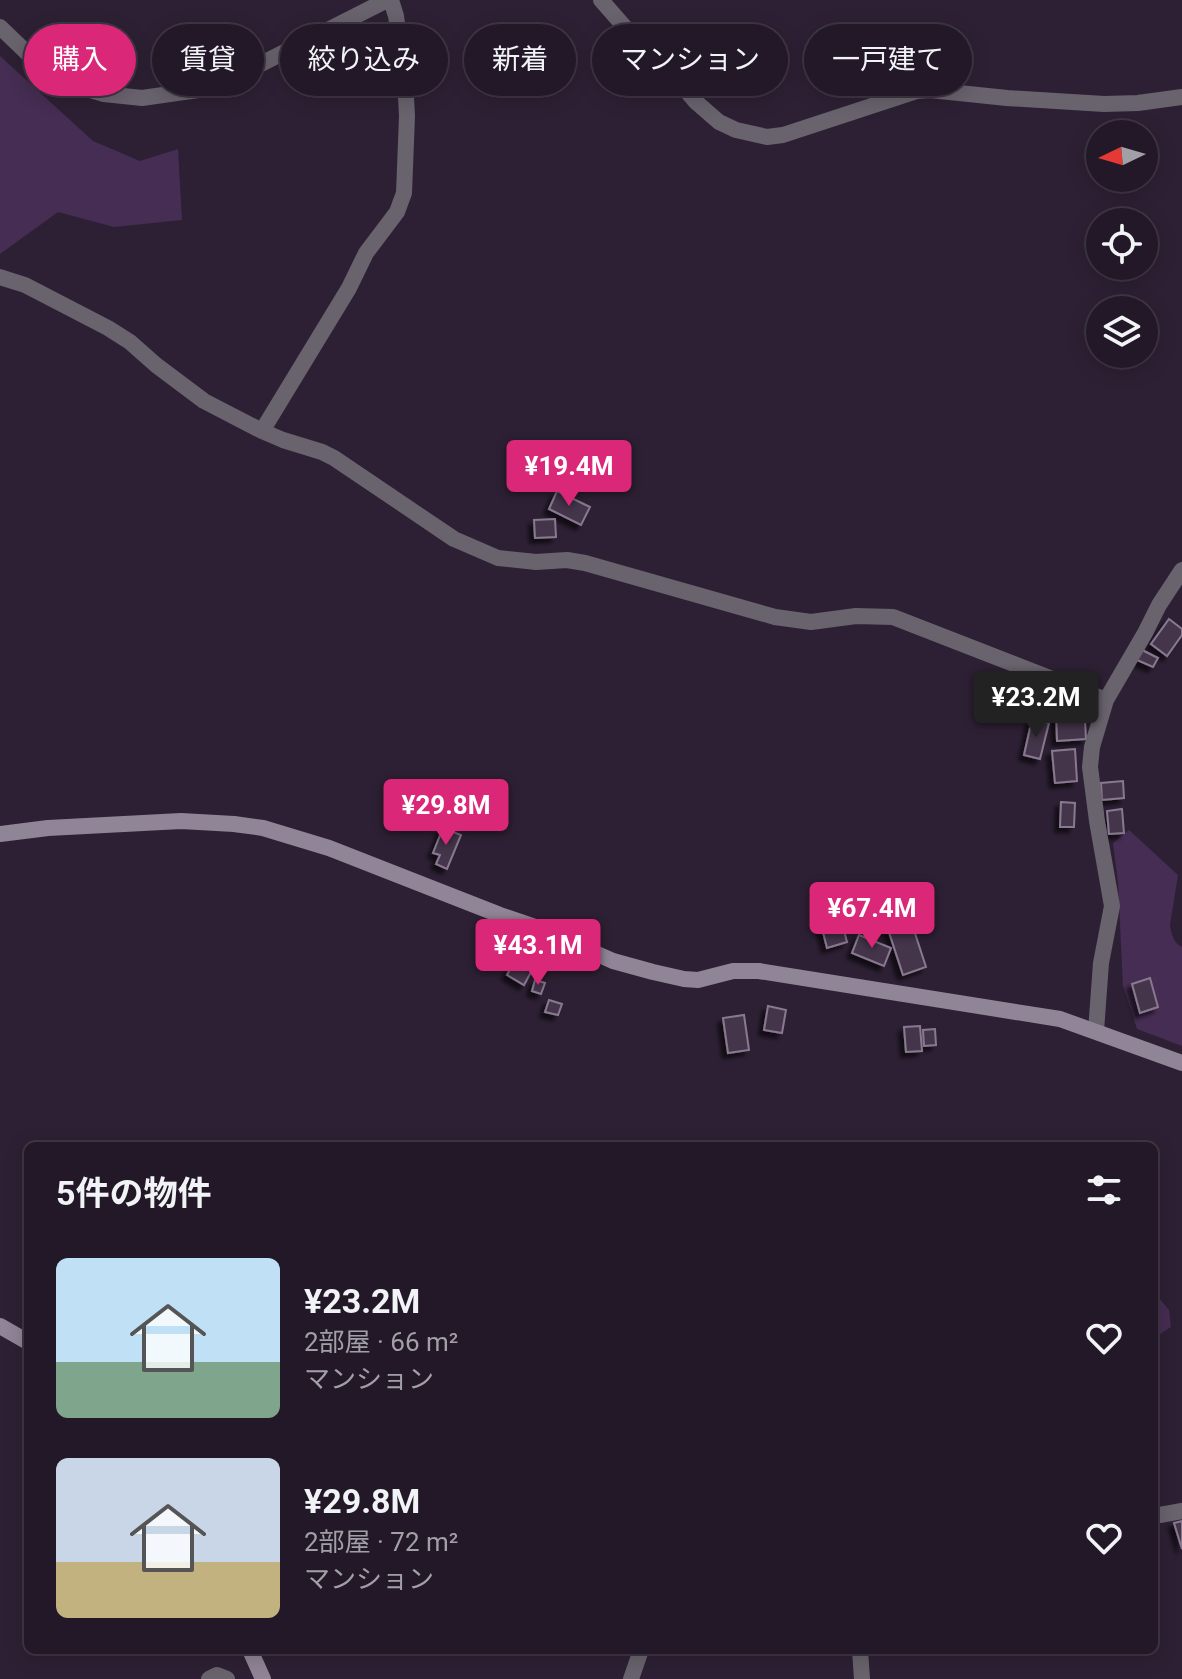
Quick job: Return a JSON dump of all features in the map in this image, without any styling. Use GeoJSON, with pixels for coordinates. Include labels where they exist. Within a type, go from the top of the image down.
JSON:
{"type":"FeatureCollection","features":[{"type":"Feature","properties":{"kind":"street"},"geometry":{"type":"LineString","coordinates":[[0,27],[48,73],[104,94],[142,98],[205,89],[389,0],[396,16],[405,80],[404,193],[397,212],[366,253],[349,288],[262,431]]}},
{"type":"Feature","properties":{"kind":"street"},"geometry":{"type":"LineString","coordinates":[[601,0],[696,102],[719,122],[753,135],[767,137],[802,130],[917,91],[1104,104],[1182,97]]}},
{"type":"Feature","properties":{"kind":"street"},"geometry":{"type":"LineString","coordinates":[[0,277],[25,285],[108,328],[204,401],[262,431],[322,452],[454,539],[498,558],[585,563],[775,617],[811,622],[856,616],[893,617],[1106,700]]}},
{"type":"Feature","properties":{"kind":"street"},"geometry":{"type":"LineString","coordinates":[[1096,1031],[1101,963],[1112,906],[1090,758],[1094,735],[1106,700],[1182,570]]}},
{"type":"Feature","properties":{"kind":"street"},"geometry":{"type":"LineString","coordinates":[[0,834],[48,828],[181,821],[263,828],[329,848],[473,905],[582,943],[613,961],[653,972],[698,980],[733,971],[759,971],[1060,1019],[1182,1063]]}},
{"type":"Feature","properties":{"kind":"street"},"geometry":{"type":"LineString","coordinates":[[0,1326],[24,1340]]}},
{"type":"Feature","properties":{"kind":"street"},"geometry":{"type":"LineString","coordinates":[[1158,1515],[1182,1511]]}},
{"type":"Feature","properties":{"kind":"street"},"geometry":{"type":"LineString","coordinates":[[252,1654],[263,1679]]}},
{"type":"Feature","properties":{"kind":"street"},"geometry":{"type":"LineString","coordinates":[[631,1679],[640,1654]]}},
{"type":"Feature","properties":{"kind":"street"},"geometry":{"type":"LineString","coordinates":[[860,1654],[862,1679]]}},
{"type":"Feature","properties":{"kind":"street"},"geometry":{"type":"LineString","coordinates":[[209,1679],[217,1675],[227,1679]]}},
{"type":"Feature","properties":{"kind":"shaded area"},"geometry":{"type":"Polygon","coordinates":[[[0,56],[24,78],[24,96],[44,96],[93,141],[140,161],[178,149],[182,220],[114,227],[58,212],[0,254],[0,56]]]}},
{"type":"Feature","properties":{"kind":"shaded area"},"geometry":{"type":"Polygon","coordinates":[[[1129,830],[1178,875],[1170,925],[1175,941],[1182,947],[1182,1046],[1137,1029],[1123,986],[1113,843],[1129,830]]]}},
{"type":"Feature","properties":{"kind":"shaded area"},"geometry":{"type":"Polygon","coordinates":[[[1158,1297],[1169,1310],[1171,1327],[1158,1335],[1158,1297]]]}},
{"type":"Feature","properties":{"kind":"building"},"geometry":{"type":"Polygon","coordinates":[[[557,491],[590,507],[581,525],[549,509],[557,491]]]}},
{"type":"Feature","properties":{"kind":"building"},"geometry":{"type":"Polygon","coordinates":[[[555,519],[556,537],[535,538],[534,520],[555,519]]]}},
{"type":"Feature","properties":{"kind":"building"},"geometry":{"type":"Polygon","coordinates":[[[1169,619],[1182,629],[1182,635],[1167,656],[1151,644],[1169,619]]]}},
{"type":"Feature","properties":{"kind":"building"},"geometry":{"type":"Polygon","coordinates":[[[1142,650],[1158,658],[1153,667],[1137,660],[1142,650]]]}},
{"type":"Feature","properties":{"kind":"building"},"geometry":{"type":"Polygon","coordinates":[[[1055,692],[1067,694],[1065,706],[1053,706],[1055,692]]]}},
{"type":"Feature","properties":{"kind":"building"},"geometry":{"type":"Polygon","coordinates":[[[1069,709],[1070,722],[1085,720],[1086,739],[1057,741],[1056,710],[1069,709]]]}},
{"type":"Feature","properties":{"kind":"building"},"geometry":{"type":"Polygon","coordinates":[[[1032,719],[1049,723],[1040,759],[1024,755],[1032,719]]]}},
{"type":"Feature","properties":{"kind":"building"},"geometry":{"type":"Polygon","coordinates":[[[1075,749],[1077,781],[1055,783],[1052,751],[1075,749]]]}},
{"type":"Feature","properties":{"kind":"building"},"geometry":{"type":"Polygon","coordinates":[[[1123,781],[1124,798],[1102,800],[1101,783],[1123,781]]]}},
{"type":"Feature","properties":{"kind":"building"},"geometry":{"type":"Polygon","coordinates":[[[1061,802],[1075,803],[1074,827],[1060,827],[1061,802]]]}},
{"type":"Feature","properties":{"kind":"building"},"geometry":{"type":"Polygon","coordinates":[[[1122,809],[1124,833],[1109,834],[1107,811],[1122,809]]]}},
{"type":"Feature","properties":{"kind":"building"},"geometry":{"type":"Polygon","coordinates":[[[443,828],[461,835],[447,869],[436,864],[440,855],[433,853],[443,828]]]}},
{"type":"Feature","properties":{"kind":"building"},"geometry":{"type":"Polygon","coordinates":[[[837,903],[847,942],[827,948],[817,908],[837,903]]]}},
{"type":"Feature","properties":{"kind":"building"},"geometry":{"type":"Polygon","coordinates":[[[909,915],[926,967],[903,975],[886,923],[909,915]]]}},
{"type":"Feature","properties":{"kind":"building"},"geometry":{"type":"Polygon","coordinates":[[[859,935],[891,948],[884,966],[852,953],[859,935]]]}},
{"type":"Feature","properties":{"kind":"building"},"geometry":{"type":"Polygon","coordinates":[[[522,947],[539,957],[524,985],[507,975],[522,947]]]}},
{"type":"Feature","properties":{"kind":"building"},"geometry":{"type":"Polygon","coordinates":[[[1150,978],[1158,1007],[1140,1013],[1132,984],[1150,978]]]}},
{"type":"Feature","properties":{"kind":"building"},"geometry":{"type":"Polygon","coordinates":[[[535,980],[545,983],[541,994],[532,991],[535,980]]]}},
{"type":"Feature","properties":{"kind":"building"},"geometry":{"type":"Polygon","coordinates":[[[549,1000],[562,1004],[558,1015],[545,1012],[549,1000]]]}},
{"type":"Feature","properties":{"kind":"building"},"geometry":{"type":"Polygon","coordinates":[[[768,1006],[786,1010],[782,1033],[764,1030],[768,1006]]]}},
{"type":"Feature","properties":{"kind":"building"},"geometry":{"type":"Polygon","coordinates":[[[744,1015],[749,1050],[728,1053],[723,1018],[744,1015]]]}},
{"type":"Feature","properties":{"kind":"building"},"geometry":{"type":"Polygon","coordinates":[[[920,1026],[922,1051],[906,1052],[904,1027],[920,1026]]]}},
{"type":"Feature","properties":{"kind":"building"},"geometry":{"type":"Polygon","coordinates":[[[935,1029],[936,1045],[924,1046],[923,1030],[935,1029]]]}},
{"type":"Feature","properties":{"kind":"building"},"geometry":{"type":"Polygon","coordinates":[[[1182,1521],[1182,1549],[1174,1523],[1182,1521]]]}}]}
